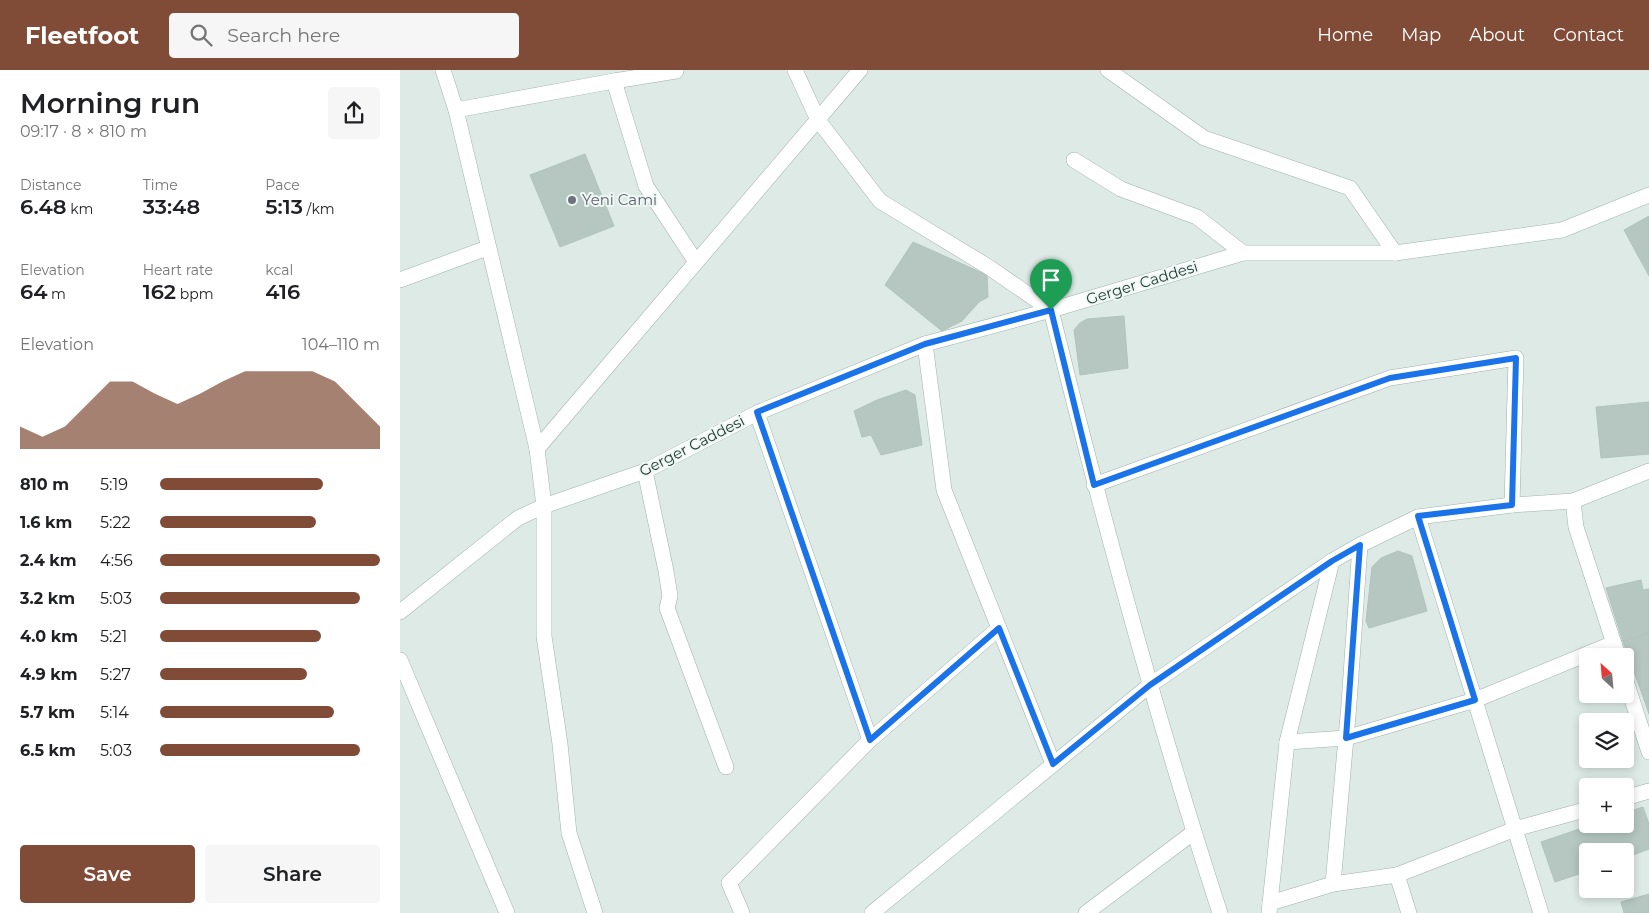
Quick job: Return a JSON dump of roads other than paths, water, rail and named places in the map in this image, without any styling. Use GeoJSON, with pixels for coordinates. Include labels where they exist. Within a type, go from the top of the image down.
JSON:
{"type":"FeatureCollection","features":[{"type":"Feature","properties":{"kind":"street"},"geometry":{"type":"LineString","coordinates":[[443,70],[456,110],[487,248],[536,449],[544,506],[544,636],[560,744],[569,833],[595,913]]}},
{"type":"Feature","properties":{"kind":"street"},"geometry":{"type":"LineString","coordinates":[[795,70],[818,120],[880,201],[987,266],[1051,310],[1094,485],[1150,685],[1220,913]]}},
{"type":"Feature","properties":{"kind":"street"},"geometry":{"type":"LineString","coordinates":[[536,449],[860,70]]}},
{"type":"Feature","properties":{"kind":"street"},"geometry":{"type":"LineString","coordinates":[[1108,70],[1204,138],[1350,188],[1395,253]]}},
{"type":"Feature","properties":{"kind":"street"},"geometry":{"type":"LineString","coordinates":[[456,110],[676,71]]}},
{"type":"Feature","properties":{"kind":"street"},"geometry":{"type":"LineString","coordinates":[[614,81],[646,186],[696,262]]}},
{"type":"Feature","properties":{"kind":"street"},"geometry":{"type":"LineString","coordinates":[[1074,160],[1121,189],[1197,217],[1242,253]]}},
{"type":"Feature","properties":{"kind":"street","name":"Gerger Caddesi"},"geometry":{"type":"LineString","coordinates":[[400,612],[518,518],[544,506],[645,471],[757,412],[925,344],[1051,310],[1242,253],[1395,253],[1562,230],[1649,195]]}},
{"type":"Feature","properties":{"kind":"street"},"geometry":{"type":"LineString","coordinates":[[400,280],[487,248]]}},
{"type":"Feature","properties":{"kind":"street"},"geometry":{"type":"LineString","coordinates":[[925,344],[944,490],[1053,764]]}},
{"type":"Feature","properties":{"kind":"street"},"geometry":{"type":"LineString","coordinates":[[1094,485],[1390,378],[1516,358],[1512,505]]}},
{"type":"Feature","properties":{"kind":"street"},"geometry":{"type":"LineString","coordinates":[[757,412],[870,740]]}},
{"type":"Feature","properties":{"kind":"street"},"geometry":{"type":"LineString","coordinates":[[645,471],[666,571],[670,596],[667,608],[726,767]]}},
{"type":"Feature","properties":{"kind":"street"},"geometry":{"type":"LineString","coordinates":[[872,913],[1150,685],[1332,561],[1360,545],[1418,516],[1512,505],[1573,501],[1649,471]]}},
{"type":"Feature","properties":{"kind":"street"},"geometry":{"type":"LineString","coordinates":[[1573,501],[1576,527],[1615,648]]}},
{"type":"Feature","properties":{"kind":"street"},"geometry":{"type":"LineString","coordinates":[[1418,516],[1541,913]]}},
{"type":"Feature","properties":{"kind":"street"},"geometry":{"type":"LineString","coordinates":[[1333,884],[1360,545]]}},
{"type":"Feature","properties":{"kind":"street"},"geometry":{"type":"LineString","coordinates":[[1332,561],[1286,742],[1270,908],[1333,884],[1397,875],[1515,829],[1579,811]]}},
{"type":"Feature","properties":{"kind":"street"},"geometry":{"type":"LineString","coordinates":[[742,913],[729,883],[870,740],[999,628]]}},
{"type":"Feature","properties":{"kind":"street"},"geometry":{"type":"LineString","coordinates":[[400,660],[507,913]]}},
{"type":"Feature","properties":{"kind":"street"},"geometry":{"type":"LineString","coordinates":[[1286,742],[1346,738],[1475,700],[1579,663]]}},
{"type":"Feature","properties":{"kind":"street"},"geometry":{"type":"LineString","coordinates":[[1633,703],[1649,752]]}},
{"type":"Feature","properties":{"kind":"street"},"geometry":{"type":"LineString","coordinates":[[1634,795],[1649,791]]}},
{"type":"Feature","properties":{"kind":"street"},"geometry":{"type":"LineString","coordinates":[[1086,913],[1194,832]]}},
{"type":"Feature","properties":{"kind":"street"},"geometry":{"type":"LineString","coordinates":[[1397,875],[1409,913]]}},
{"type":"Feature","properties":{"kind":"place","name":"Yeni Cami"},"geometry":{"type":"Point","coordinates":[572,200]}}]}
